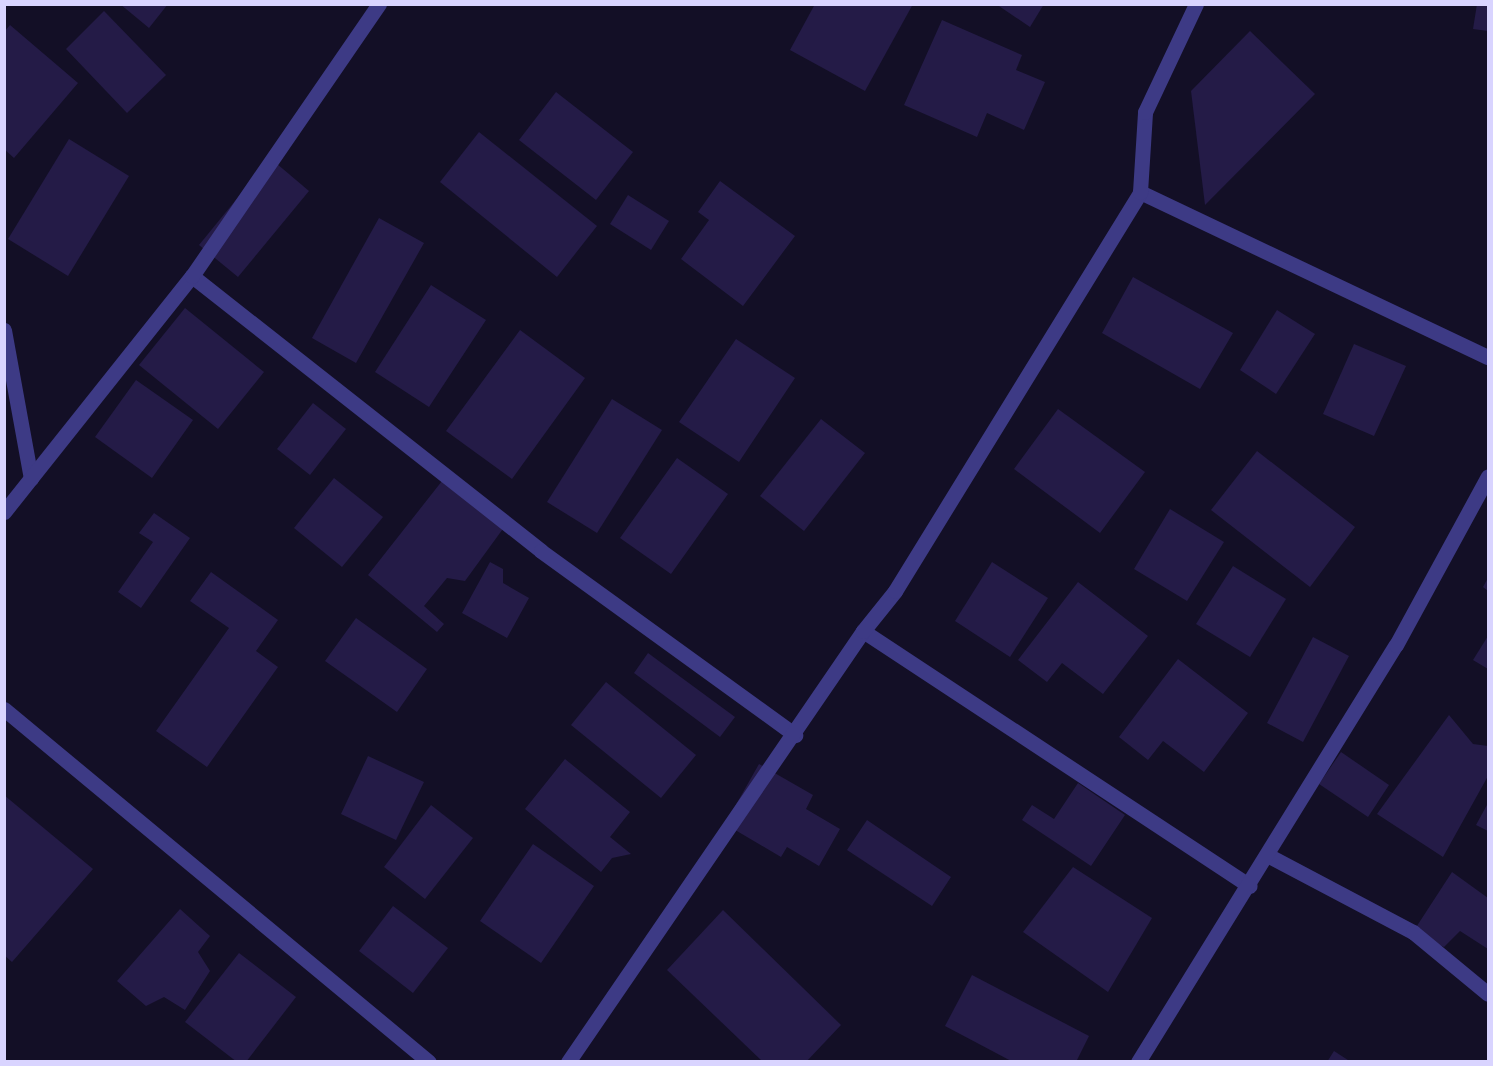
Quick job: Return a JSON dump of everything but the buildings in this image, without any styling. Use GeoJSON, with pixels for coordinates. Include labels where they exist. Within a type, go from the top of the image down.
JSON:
{"type":"FeatureCollection","features":[{"type":"Feature","properties":{"kind":"street"},"geometry":{"type":"LineString","coordinates":[[4,512],[192,276],[379,4]]}},
{"type":"Feature","properties":{"kind":"street"},"geometry":{"type":"LineString","coordinates":[[568,1062],[795,735],[863,631],[895,591],[1140,192],[1145,112],[1196,4]]}},
{"type":"Feature","properties":{"kind":"street"},"geometry":{"type":"LineString","coordinates":[[1140,192],[1488,357]]}},
{"type":"Feature","properties":{"kind":"street"},"geometry":{"type":"LineString","coordinates":[[192,276],[541,551],[795,735]]}},
{"type":"Feature","properties":{"kind":"street"},"geometry":{"type":"LineString","coordinates":[[4,330],[31,479]]}},
{"type":"Feature","properties":{"kind":"street"},"geometry":{"type":"LineString","coordinates":[[1138,1062],[1269,856],[1396,645],[1488,476]]}},
{"type":"Feature","properties":{"kind":"street"},"geometry":{"type":"LineString","coordinates":[[863,631],[1250,886]]}},
{"type":"Feature","properties":{"kind":"street"},"geometry":{"type":"LineString","coordinates":[[4,709],[429,1062]]}},
{"type":"Feature","properties":{"kind":"street"},"geometry":{"type":"LineString","coordinates":[[1269,856],[1413,932],[1488,994]]}}]}
